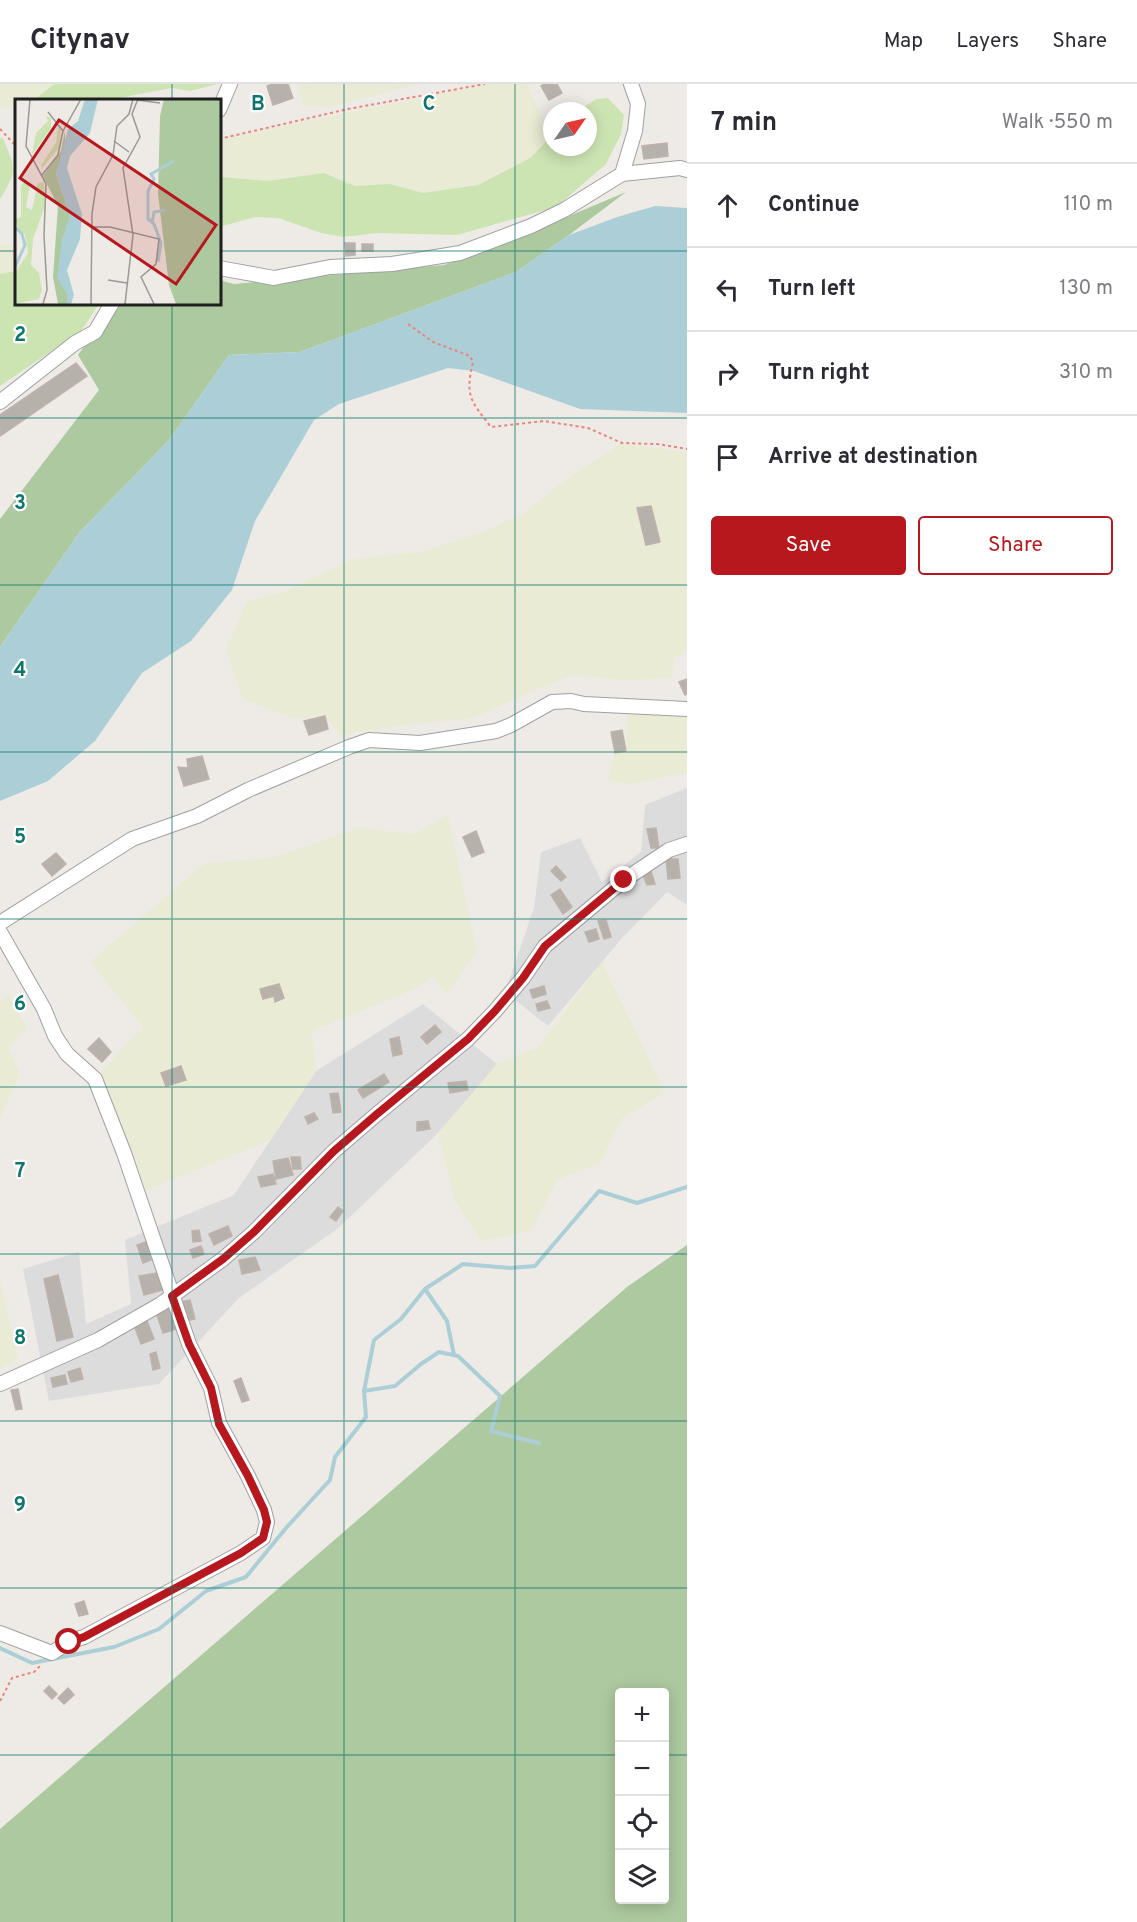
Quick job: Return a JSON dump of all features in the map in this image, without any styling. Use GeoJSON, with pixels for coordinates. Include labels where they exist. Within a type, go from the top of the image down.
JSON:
{"type":"FeatureCollection","features":[{"type":"Feature","properties":{"kind":"street"},"geometry":{"type":"LineString","coordinates":[[220,108],[230,84]]}},
{"type":"Feature","properties":{"kind":"street"},"geometry":{"type":"LineString","coordinates":[[622,174],[635,131],[638,104],[631,86]]}},
{"type":"Feature","properties":{"kind":"street"},"geometry":{"type":"LineString","coordinates":[[220,268],[274,278],[330,267],[392,264],[459,253],[531,226],[564,210],[622,174],[680,168],[687,170]]}},
{"type":"Feature","properties":{"kind":"street"},"geometry":{"type":"LineString","coordinates":[[0,402],[75,343],[95,332],[111,304]]}},
{"type":"Feature","properties":{"kind":"street"},"geometry":{"type":"LineString","coordinates":[[0,923],[132,839],[197,816],[248,790],[369,740],[420,743],[496,731],[512,725],[552,702],[571,701],[584,704],[687,709]]}},
{"type":"Feature","properties":{"kind":"street"},"geometry":{"type":"LineString","coordinates":[[0,1384],[98,1340],[172,1296],[223,1259],[254,1232],[334,1151],[468,1039],[516,986],[545,946],[624,880],[669,850],[687,844]]}},
{"type":"Feature","properties":{"kind":"street"},"geometry":{"type":"LineString","coordinates":[[0,932],[67,1054],[95,1079],[124,1153],[189,1344],[211,1388],[219,1424],[248,1476],[264,1510],[267,1522],[263,1538],[241,1553],[52,1653],[0,1633]]}},
{"type":"Feature","properties":{"kind":"path"},"geometry":{"type":"LineString","coordinates":[[220,139],[348,109],[485,84]]}},
{"type":"Feature","properties":{"kind":"path"},"geometry":{"type":"LineString","coordinates":[[0,129],[15,145]]}},
{"type":"Feature","properties":{"kind":"path"},"geometry":{"type":"LineString","coordinates":[[408,324],[433,342],[470,356],[473,362],[468,381],[471,402],[491,427],[544,421],[588,428],[622,443],[657,444],[687,449]]}},
{"type":"Feature","properties":{"kind":"path"},"geometry":{"type":"LineString","coordinates":[[0,1701],[12,1678],[34,1672]]}},
{"type":"Feature","properties":{"kind":"shaded area"},"geometry":{"type":"Polygon","coordinates":[[[687,788],[687,905],[667,892],[623,937],[548,1026],[505,992],[534,908],[541,852],[580,838],[602,882],[641,852],[645,805],[687,788]]]}},
{"type":"Feature","properties":{"kind":"shaded area"},"geometry":{"type":"Polygon","coordinates":[[[423,1004],[497,1064],[433,1138],[337,1229],[239,1298],[159,1384],[49,1401],[23,1269],[79,1252],[86,1324],[131,1304],[125,1240],[234,1195],[316,1071],[423,1004]]]}},
{"type":"Feature","properties":{"kind":"green space"},"geometry":{"type":"Polygon","coordinates":[[[0,84],[54,84],[35,99],[15,99],[15,109],[0,107],[0,84]]]}},
{"type":"Feature","properties":{"kind":"green space"},"geometry":{"type":"Polygon","coordinates":[[[54,84],[217,84],[190,91],[172,88],[113,99],[35,99],[54,84]]]}},
{"type":"Feature","properties":{"kind":"green space"},"geometry":{"type":"Polygon","coordinates":[[[297,84],[418,84],[328,107],[303,106],[297,84]]]}},
{"type":"Feature","properties":{"kind":"green space"},"geometry":{"type":"Polygon","coordinates":[[[487,84],[527,84],[543,119],[543,145],[530,158],[478,185],[423,193],[390,184],[355,186],[324,173],[267,181],[223,177],[220,172],[220,139],[487,84]]]}},
{"type":"Feature","properties":{"kind":"green space"},"geometry":{"type":"Polygon","coordinates":[[[608,98],[624,115],[621,134],[606,164],[556,207],[457,235],[378,233],[343,237],[321,233],[278,218],[255,217],[220,227],[220,178],[223,177],[267,181],[324,173],[355,186],[390,184],[423,193],[478,185],[530,158],[543,145],[543,156],[597,156],[597,102],[591,102],[596,99],[608,98]]]}},
{"type":"Feature","properties":{"kind":"green space"},"geometry":{"type":"Polygon","coordinates":[[[0,138],[3,138],[13,169],[10,181],[0,199],[0,138]]]}},
{"type":"Feature","properties":{"kind":"green space"},"geometry":{"type":"Polygon","coordinates":[[[626,192],[516,272],[300,352],[229,355],[169,440],[79,533],[0,647],[0,519],[99,390],[78,355],[114,304],[220,304],[220,280],[234,284],[444,265],[524,235],[626,192]]]}},
{"type":"Feature","properties":{"kind":"green space"},"geometry":{"type":"Polygon","coordinates":[[[0,245],[15,245],[15,271],[0,274],[0,245]]]}},
{"type":"Feature","properties":{"kind":"green space"},"geometry":{"type":"Polygon","coordinates":[[[15,271],[15,304],[99,304],[81,331],[0,386],[0,274],[15,271]]]}},
{"type":"Feature","properties":{"kind":"green space"},"geometry":{"type":"Polygon","coordinates":[[[622,443],[687,452],[687,650],[674,658],[672,678],[624,680],[572,675],[473,718],[340,735],[325,716],[295,719],[243,699],[226,650],[247,601],[283,592],[353,559],[420,552],[483,532],[522,514],[571,476],[622,443]]]}},
{"type":"Feature","properties":{"kind":"green space"},"geometry":{"type":"Polygon","coordinates":[[[627,713],[687,716],[687,773],[630,784],[607,780],[615,753],[626,751],[627,713]]]}},
{"type":"Feature","properties":{"kind":"green space"},"geometry":{"type":"Polygon","coordinates":[[[448,814],[477,952],[446,995],[433,977],[414,989],[312,1031],[316,1071],[271,1140],[146,1190],[101,1071],[143,1027],[90,962],[205,863],[271,858],[359,828],[416,834],[448,814]]]}},
{"type":"Feature","properties":{"kind":"green space"},"geometry":{"type":"Polygon","coordinates":[[[602,962],[665,1093],[623,1117],[600,1163],[557,1180],[531,1231],[481,1241],[454,1199],[438,1133],[497,1064],[538,1047],[602,962]]]}},
{"type":"Feature","properties":{"kind":"green space"},"geometry":{"type":"Polygon","coordinates":[[[8,994],[27,1029],[8,1047],[20,1073],[0,1119],[0,1003],[8,994]]]}},
{"type":"Feature","properties":{"kind":"green space"},"geometry":{"type":"Polygon","coordinates":[[[687,1245],[687,1922],[0,1922],[0,1829],[627,1287],[687,1245]]]}},
{"type":"Feature","properties":{"kind":"green space"},"geometry":{"type":"Polygon","coordinates":[[[0,1279],[18,1359],[0,1369],[0,1279]]]}},
{"type":"Feature","properties":{"kind":"water"},"geometry":{"type":"Polygon","coordinates":[[[655,206],[687,208],[687,413],[580,409],[474,371],[448,368],[339,404],[314,420],[255,521],[232,590],[191,641],[142,673],[95,741],[48,781],[0,801],[0,647],[79,533],[169,440],[229,355],[300,352],[516,272],[569,235],[655,206]]]}},
{"type":"Feature","properties":{"kind":"building"},"geometry":{"type":"Polygon","coordinates":[[[288,84],[293,98],[273,105],[267,86],[288,84]]]}},
{"type":"Feature","properties":{"kind":"building"},"geometry":{"type":"Polygon","coordinates":[[[557,84],[562,93],[549,100],[541,86],[557,84]]]}},
{"type":"Feature","properties":{"kind":"building"},"geometry":{"type":"Polygon","coordinates":[[[667,143],[668,156],[644,159],[642,146],[667,143]]]}},
{"type":"Feature","properties":{"kind":"building"},"geometry":{"type":"Polygon","coordinates":[[[345,243],[355,243],[355,255],[346,256],[345,243]]]}},
{"type":"Feature","properties":{"kind":"building"},"geometry":{"type":"Polygon","coordinates":[[[362,244],[373,244],[373,251],[362,251],[362,244]]]}},
{"type":"Feature","properties":{"kind":"building"},"geometry":{"type":"Polygon","coordinates":[[[76,363],[87,376],[0,436],[0,415],[76,363]]]}},
{"type":"Feature","properties":{"kind":"building"},"geometry":{"type":"Polygon","coordinates":[[[651,506],[660,542],[646,545],[637,508],[651,506]]]}},
{"type":"Feature","properties":{"kind":"building"},"geometry":{"type":"Polygon","coordinates":[[[687,679],[687,694],[685,695],[679,682],[687,679]]]}},
{"type":"Feature","properties":{"kind":"building"},"geometry":{"type":"Polygon","coordinates":[[[325,716],[328,729],[309,735],[304,721],[325,716]]]}},
{"type":"Feature","properties":{"kind":"building"},"geometry":{"type":"Polygon","coordinates":[[[622,730],[626,751],[615,753],[611,732],[622,730]]]}},
{"type":"Feature","properties":{"kind":"building"},"geometry":{"type":"Polygon","coordinates":[[[202,756],[209,779],[184,786],[178,767],[188,768],[187,759],[202,756]]]}},
{"type":"Feature","properties":{"kind":"building"},"geometry":{"type":"Polygon","coordinates":[[[656,828],[659,848],[651,848],[647,829],[656,828]]]}},
{"type":"Feature","properties":{"kind":"building"},"geometry":{"type":"Polygon","coordinates":[[[476,831],[484,852],[472,857],[463,837],[476,831]]]}},
{"type":"Feature","properties":{"kind":"building"},"geometry":{"type":"Polygon","coordinates":[[[56,853],[66,864],[52,876],[42,864],[56,853]]]}},
{"type":"Feature","properties":{"kind":"building"},"geometry":{"type":"Polygon","coordinates":[[[666,859],[678,859],[680,878],[668,879],[666,859]]]}},
{"type":"Feature","properties":{"kind":"building"},"geometry":{"type":"Polygon","coordinates":[[[556,866],[566,877],[561,881],[551,871],[556,866]]]}},
{"type":"Feature","properties":{"kind":"building"},"geometry":{"type":"Polygon","coordinates":[[[651,871],[655,884],[647,885],[642,873],[651,871]]]}},
{"type":"Feature","properties":{"kind":"building"},"geometry":{"type":"Polygon","coordinates":[[[560,889],[572,907],[563,914],[551,895],[560,889]]]}},
{"type":"Feature","properties":{"kind":"building"},"geometry":{"type":"Polygon","coordinates":[[[606,920],[611,937],[604,939],[598,921],[606,920]]]}},
{"type":"Feature","properties":{"kind":"building"},"geometry":{"type":"Polygon","coordinates":[[[596,929],[599,939],[589,942],[585,932],[596,929]]]}},
{"type":"Feature","properties":{"kind":"building"},"geometry":{"type":"Polygon","coordinates":[[[279,984],[284,998],[275,1002],[274,996],[263,999],[260,989],[279,984]]]}},
{"type":"Feature","properties":{"kind":"building"},"geometry":{"type":"Polygon","coordinates":[[[544,986],[546,994],[533,998],[530,990],[544,986]]]}},
{"type":"Feature","properties":{"kind":"building"},"geometry":{"type":"Polygon","coordinates":[[[547,1001],[550,1008],[538,1011],[536,1004],[547,1001]]]}},
{"type":"Feature","properties":{"kind":"building"},"geometry":{"type":"Polygon","coordinates":[[[435,1025],[441,1032],[427,1044],[421,1037],[435,1025]]]}},
{"type":"Feature","properties":{"kind":"building"},"geometry":{"type":"Polygon","coordinates":[[[399,1037],[402,1054],[393,1056],[390,1039],[399,1037]]]}},
{"type":"Feature","properties":{"kind":"building"},"geometry":{"type":"Polygon","coordinates":[[[99,1038],[111,1052],[102,1062],[88,1049],[99,1038]]]}},
{"type":"Feature","properties":{"kind":"building"},"geometry":{"type":"Polygon","coordinates":[[[181,1066],[186,1080],[166,1086],[161,1073],[181,1066]]]}},
{"type":"Feature","properties":{"kind":"building"},"geometry":{"type":"Polygon","coordinates":[[[384,1074],[389,1082],[363,1098],[358,1090],[384,1074]]]}},
{"type":"Feature","properties":{"kind":"building"},"geometry":{"type":"Polygon","coordinates":[[[466,1081],[468,1090],[450,1093],[448,1083],[466,1081]]]}},
{"type":"Feature","properties":{"kind":"building"},"geometry":{"type":"Polygon","coordinates":[[[338,1093],[341,1112],[333,1113],[330,1094],[338,1093]]]}},
{"type":"Feature","properties":{"kind":"building"},"geometry":{"type":"Polygon","coordinates":[[[314,1113],[318,1119],[308,1124],[305,1117],[314,1113]]]}},
{"type":"Feature","properties":{"kind":"building"},"geometry":{"type":"Polygon","coordinates":[[[428,1121],[430,1129],[417,1131],[417,1122],[428,1121]]]}},
{"type":"Feature","properties":{"kind":"building"},"geometry":{"type":"Polygon","coordinates":[[[291,1157],[300,1157],[301,1169],[293,1169],[291,1157]]]}},
{"type":"Feature","properties":{"kind":"building"},"geometry":{"type":"Polygon","coordinates":[[[288,1158],[293,1175],[276,1179],[273,1161],[288,1158]]]}},
{"type":"Feature","properties":{"kind":"building"},"geometry":{"type":"Polygon","coordinates":[[[273,1174],[276,1184],[261,1187],[258,1177],[273,1174]]]}},
{"type":"Feature","properties":{"kind":"building"},"geometry":{"type":"Polygon","coordinates":[[[338,1207],[343,1211],[336,1221],[330,1217],[338,1207]]]}},
{"type":"Feature","properties":{"kind":"building"},"geometry":{"type":"Polygon","coordinates":[[[228,1226],[232,1236],[214,1245],[209,1234],[228,1226]]]}},
{"type":"Feature","properties":{"kind":"building"},"geometry":{"type":"Polygon","coordinates":[[[199,1230],[201,1241],[193,1242],[192,1231],[199,1230]]]}},
{"type":"Feature","properties":{"kind":"building"},"geometry":{"type":"Polygon","coordinates":[[[146,1242],[151,1260],[143,1263],[137,1245],[146,1242]]]}},
{"type":"Feature","properties":{"kind":"building"},"geometry":{"type":"Polygon","coordinates":[[[201,1246],[204,1254],[193,1258],[190,1250],[201,1246]]]}},
{"type":"Feature","properties":{"kind":"building"},"geometry":{"type":"Polygon","coordinates":[[[255,1257],[260,1270],[242,1274],[239,1260],[255,1257]]]}},
{"type":"Feature","properties":{"kind":"building"},"geometry":{"type":"Polygon","coordinates":[[[156,1273],[163,1290],[144,1295],[139,1276],[156,1273]]]}},
{"type":"Feature","properties":{"kind":"building"},"geometry":{"type":"Polygon","coordinates":[[[58,1275],[73,1337],[57,1341],[44,1279],[58,1275]]]}},
{"type":"Feature","properties":{"kind":"building"},"geometry":{"type":"Polygon","coordinates":[[[190,1300],[195,1319],[186,1321],[180,1302],[190,1300]]]}},
{"type":"Feature","properties":{"kind":"building"},"geometry":{"type":"Polygon","coordinates":[[[169,1308],[177,1329],[163,1333],[156,1312],[169,1308]]]}},
{"type":"Feature","properties":{"kind":"building"},"geometry":{"type":"Polygon","coordinates":[[[147,1321],[154,1339],[141,1344],[134,1325],[147,1321]]]}},
{"type":"Feature","properties":{"kind":"building"},"geometry":{"type":"Polygon","coordinates":[[[156,1352],[160,1368],[153,1370],[150,1354],[156,1352]]]}},
{"type":"Feature","properties":{"kind":"building"},"geometry":{"type":"Polygon","coordinates":[[[80,1368],[83,1379],[71,1382],[68,1372],[80,1368]]]}},
{"type":"Feature","properties":{"kind":"building"},"geometry":{"type":"Polygon","coordinates":[[[65,1375],[67,1384],[53,1387],[51,1378],[65,1375]]]}},
{"type":"Feature","properties":{"kind":"building"},"geometry":{"type":"Polygon","coordinates":[[[241,1378],[249,1400],[242,1402],[234,1381],[241,1378]]]}},
{"type":"Feature","properties":{"kind":"building"},"geometry":{"type":"Polygon","coordinates":[[[18,1389],[22,1409],[16,1410],[11,1390],[18,1389]]]}},
{"type":"Feature","properties":{"kind":"building"},"geometry":{"type":"Polygon","coordinates":[[[84,1601],[88,1614],[79,1616],[75,1604],[84,1601]]]}},
{"type":"Feature","properties":{"kind":"building"},"geometry":{"type":"Polygon","coordinates":[[[49,1686],[57,1694],[52,1699],[44,1691],[49,1686]]]}},
{"type":"Feature","properties":{"kind":"building"},"geometry":{"type":"Polygon","coordinates":[[[68,1688],[74,1695],[64,1704],[58,1698],[68,1688]]]}},
{"type":"Feature","properties":{"kind":"waterway"},"geometry":{"type":"LineString","coordinates":[[0,1648],[32,1663],[114,1647],[159,1629],[206,1591],[246,1577],[286,1528],[330,1480],[335,1457],[366,1417],[364,1391],[374,1340],[401,1319],[425,1289],[463,1264],[510,1268],[535,1266],[599,1191],[637,1203],[687,1187]]}},
{"type":"Feature","properties":{"kind":"waterway"},"geometry":{"type":"LineString","coordinates":[[425,1289],[447,1321],[454,1355]]}},
{"type":"Feature","properties":{"kind":"waterway"},"geometry":{"type":"LineString","coordinates":[[364,1391],[395,1386],[439,1352],[458,1356],[500,1396],[491,1431],[539,1443]]}},
{"type":"Feature","properties":{"kind":"route"},"geometry":{"type":"LineString","coordinates":[[69,1642],[84,1637],[241,1553],[263,1538],[267,1522],[264,1510],[219,1424],[211,1388],[189,1344],[172,1296],[223,1259],[254,1232],[334,1151],[468,1039],[523,978],[545,946],[624,880]]}}]}
